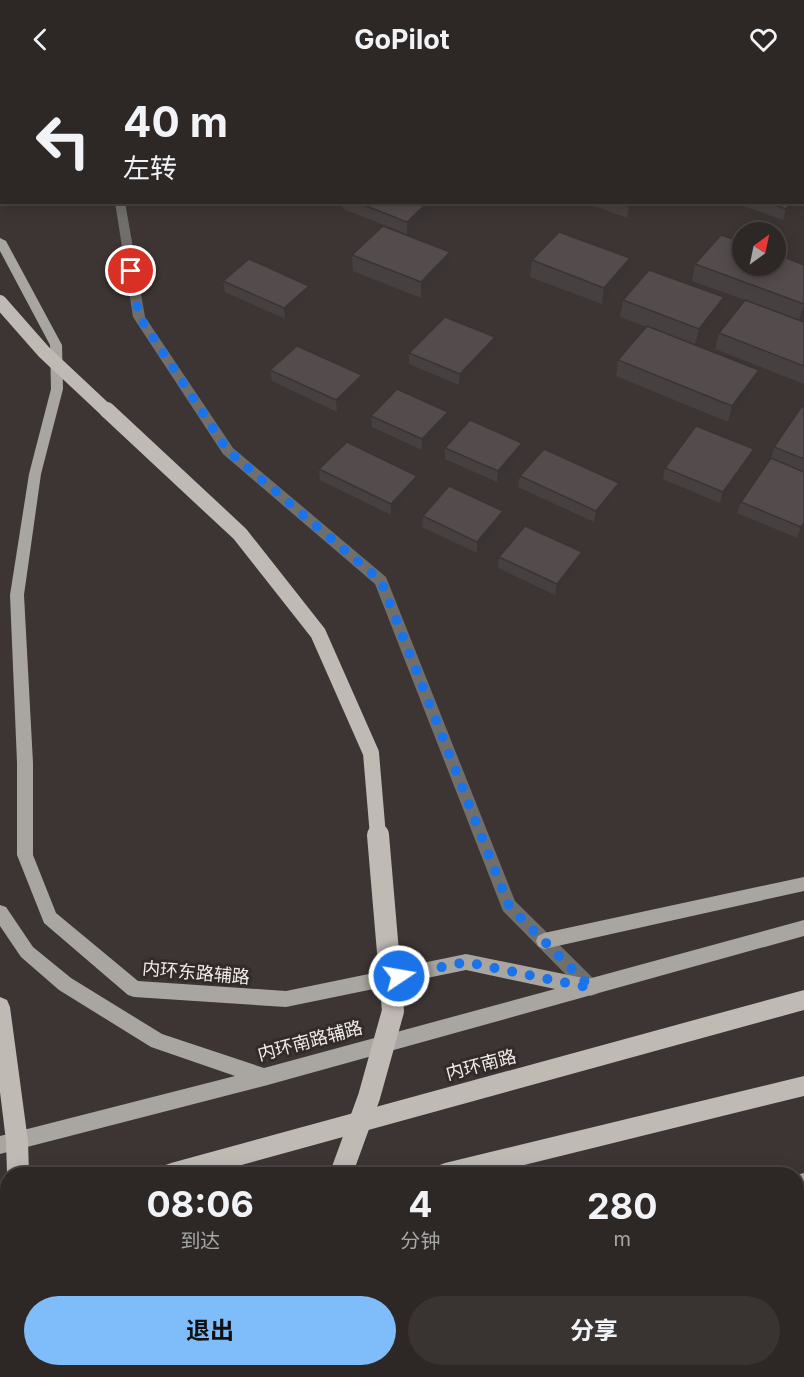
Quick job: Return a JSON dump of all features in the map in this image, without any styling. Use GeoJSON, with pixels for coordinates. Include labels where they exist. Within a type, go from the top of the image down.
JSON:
{"type":"FeatureCollection","features":[{"type":"Feature","properties":{"kind":"highway"},"geometry":{"type":"LineString","coordinates":[[0,302],[44,352],[240,534],[318,633],[371,753],[393,1011],[369,1097],[344,1167]]}},
{"type":"Feature","properties":{"kind":"highway","name":"内环南路"},"geometry":{"type":"LineString","coordinates":[[196,1167],[804,1000]]}},
{"type":"Feature","properties":{"kind":"highway"},"geometry":{"type":"LineString","coordinates":[[0,1007],[8,1143],[16,1167]]}},
{"type":"Feature","properties":{"kind":"highway"},"geometry":{"type":"LineString","coordinates":[[474,1167],[804,1086]]}},
{"type":"Feature","properties":{"kind":"main road","name":"内环东路辅路"},"geometry":{"type":"LineString","coordinates":[[0,241],[56,345],[57,389],[35,474],[18,595],[26,764],[26,855],[50,918],[134,989],[286,999],[466,962],[591,988]]}},
{"type":"Feature","properties":{"kind":"main road"},"geometry":{"type":"LineString","coordinates":[[544,941],[804,884]]}},
{"type":"Feature","properties":{"kind":"main road"},"geometry":{"type":"LineString","coordinates":[[0,912],[27,952],[74,989],[157,1041],[264,1077]]}},
{"type":"Feature","properties":{"kind":"main road","name":"内环南路辅路"},"geometry":{"type":"LineString","coordinates":[[8,1143],[264,1077],[804,928]]}},
{"type":"Feature","properties":{"kind":"street"},"geometry":{"type":"LineString","coordinates":[[120,204],[139,316],[228,451],[381,581],[509,906],[591,988]]}},
{"type":"Feature","properties":{"kind":"building"},"geometry":{"type":"Polygon","coordinates":[[[361,204],[426,204],[407,222],[361,204]]]}},
{"type":"Feature","properties":{"kind":"building"},"geometry":{"type":"Polygon","coordinates":[[[773,204],[790,204],[786,209],[773,204]]]}},
{"type":"Feature","properties":{"kind":"building"},"geometry":{"type":"Polygon","coordinates":[[[383,226],[450,252],[421,282],[352,255],[383,226]]]}},
{"type":"Feature","properties":{"kind":"building"},"geometry":{"type":"Polygon","coordinates":[[[559,232],[630,258],[604,288],[532,260],[559,232]]]}},
{"type":"Feature","properties":{"kind":"building"},"geometry":{"type":"Polygon","coordinates":[[[721,235],[732,239],[732,276],[786,276],[786,258],[804,265],[804,304],[695,264],[721,235]]]}},
{"type":"Feature","properties":{"kind":"building"},"geometry":{"type":"Polygon","coordinates":[[[249,259],[309,286],[284,308],[223,281],[249,259]]]}},
{"type":"Feature","properties":{"kind":"building"},"geometry":{"type":"Polygon","coordinates":[[[649,270],[724,297],[699,329],[623,300],[649,270]]]}},
{"type":"Feature","properties":{"kind":"building"},"geometry":{"type":"Polygon","coordinates":[[[745,300],[804,322],[804,366],[719,333],[745,300]]]}},
{"type":"Feature","properties":{"kind":"building"},"geometry":{"type":"Polygon","coordinates":[[[445,317],[495,337],[460,374],[409,353],[445,317]]]}},
{"type":"Feature","properties":{"kind":"building"},"geometry":{"type":"Polygon","coordinates":[[[647,326],[759,370],[732,406],[618,360],[647,326]]]}},
{"type":"Feature","properties":{"kind":"building"},"geometry":{"type":"Polygon","coordinates":[[[297,346],[362,375],[336,400],[270,370],[297,346]]]}},
{"type":"Feature","properties":{"kind":"building"},"geometry":{"type":"Polygon","coordinates":[[[397,389],[448,412],[422,439],[371,416],[397,389]]]}},
{"type":"Feature","properties":{"kind":"building"},"geometry":{"type":"Polygon","coordinates":[[[802,406],[804,407],[804,459],[774,447],[802,406]]]}},
{"type":"Feature","properties":{"kind":"building"},"geometry":{"type":"Polygon","coordinates":[[[470,420],[522,443],[498,471],[445,448],[470,420]]]}},
{"type":"Feature","properties":{"kind":"building"},"geometry":{"type":"Polygon","coordinates":[[[696,426],[754,449],[723,492],[665,468],[696,426]]]}},
{"type":"Feature","properties":{"kind":"building"},"geometry":{"type":"Polygon","coordinates":[[[347,442],[417,476],[391,504],[319,469],[347,442]]]}},
{"type":"Feature","properties":{"kind":"building"},"geometry":{"type":"Polygon","coordinates":[[[544,449],[619,483],[596,511],[520,476],[544,449]]]}},
{"type":"Feature","properties":{"kind":"building"},"geometry":{"type":"Polygon","coordinates":[[[771,458],[804,472],[804,523],[801,527],[741,502],[771,458]]]}},
{"type":"Feature","properties":{"kind":"building"},"geometry":{"type":"Polygon","coordinates":[[[449,486],[503,511],[477,542],[423,516],[449,486]]]}},
{"type":"Feature","properties":{"kind":"building"},"geometry":{"type":"Polygon","coordinates":[[[525,526],[582,552],[557,584],[499,557],[525,526]]]}},
{"type":"Feature","properties":{"kind":"route"},"geometry":{"type":"LineString","coordinates":[[131,271],[139,316],[228,451],[381,581],[509,906],[591,988],[466,962],[399,976]]}}]}
